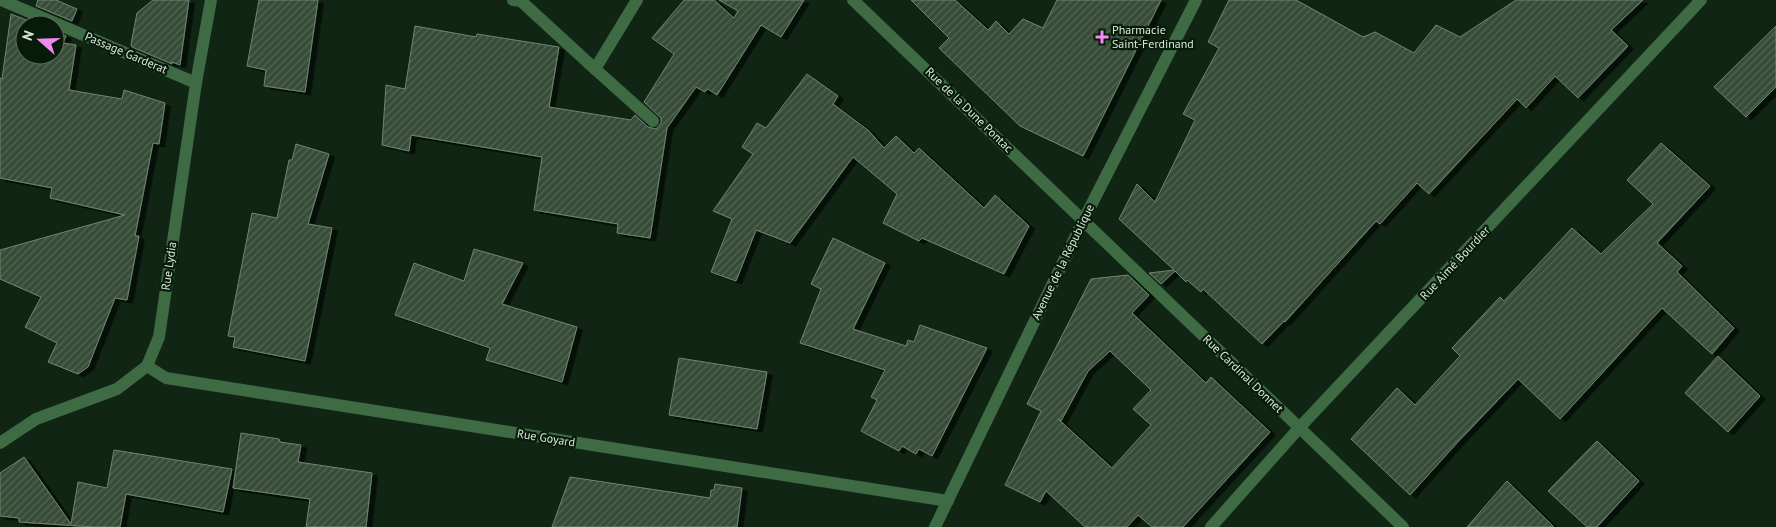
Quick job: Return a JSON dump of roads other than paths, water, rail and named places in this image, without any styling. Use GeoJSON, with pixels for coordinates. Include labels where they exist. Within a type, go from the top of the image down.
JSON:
{"type":"FeatureCollection","features":[{"type":"Feature","properties":{"kind":"street","name":"Passage Garderat"},"geometry":{"type":"LineString","coordinates":[[1,0],[196,83]]}},
{"type":"Feature","properties":{"kind":"street","name":"Rue Lydia"},"geometry":{"type":"LineString","coordinates":[[147,366],[159,336],[210,0]]}},
{"type":"Feature","properties":{"kind":"street"},"geometry":{"type":"LineString","coordinates":[[513,0],[521,1],[653,121]]}},
{"type":"Feature","properties":{"kind":"street"},"geometry":{"type":"LineString","coordinates":[[595,69],[637,0]]}},
{"type":"Feature","properties":{"kind":"street","name":"Rue de la Dune Pontac"},"geometry":{"type":"LineString","coordinates":[[853,0],[1083,220]]}},
{"type":"Feature","properties":{"kind":"street","name":"Avenue de la République"},"geometry":{"type":"LineString","coordinates":[[935,527],[1083,220],[1196,0]]}},
{"type":"Feature","properties":{"kind":"street","name":"Rue Aimé Bourdier"},"geometry":{"type":"LineString","coordinates":[[1211,527],[1300,428],[1701,0]]}},
{"type":"Feature","properties":{"kind":"street","name":"Rue Cardinal Donnet"},"geometry":{"type":"LineString","coordinates":[[1083,220],[1403,527]]}},
{"type":"Feature","properties":{"kind":"street"},"geometry":{"type":"LineString","coordinates":[[0,443],[36,419],[117,388],[147,366]]}},
{"type":"Feature","properties":{"kind":"street","name":"Rue Goyard"},"geometry":{"type":"LineString","coordinates":[[147,366],[166,378],[948,501]]}},
{"type":"Feature","properties":{"kind":"place","name":"Pharmacie Saint-Ferdinand"},"geometry":{"type":"Point","coordinates":[1102,37]}}]}
